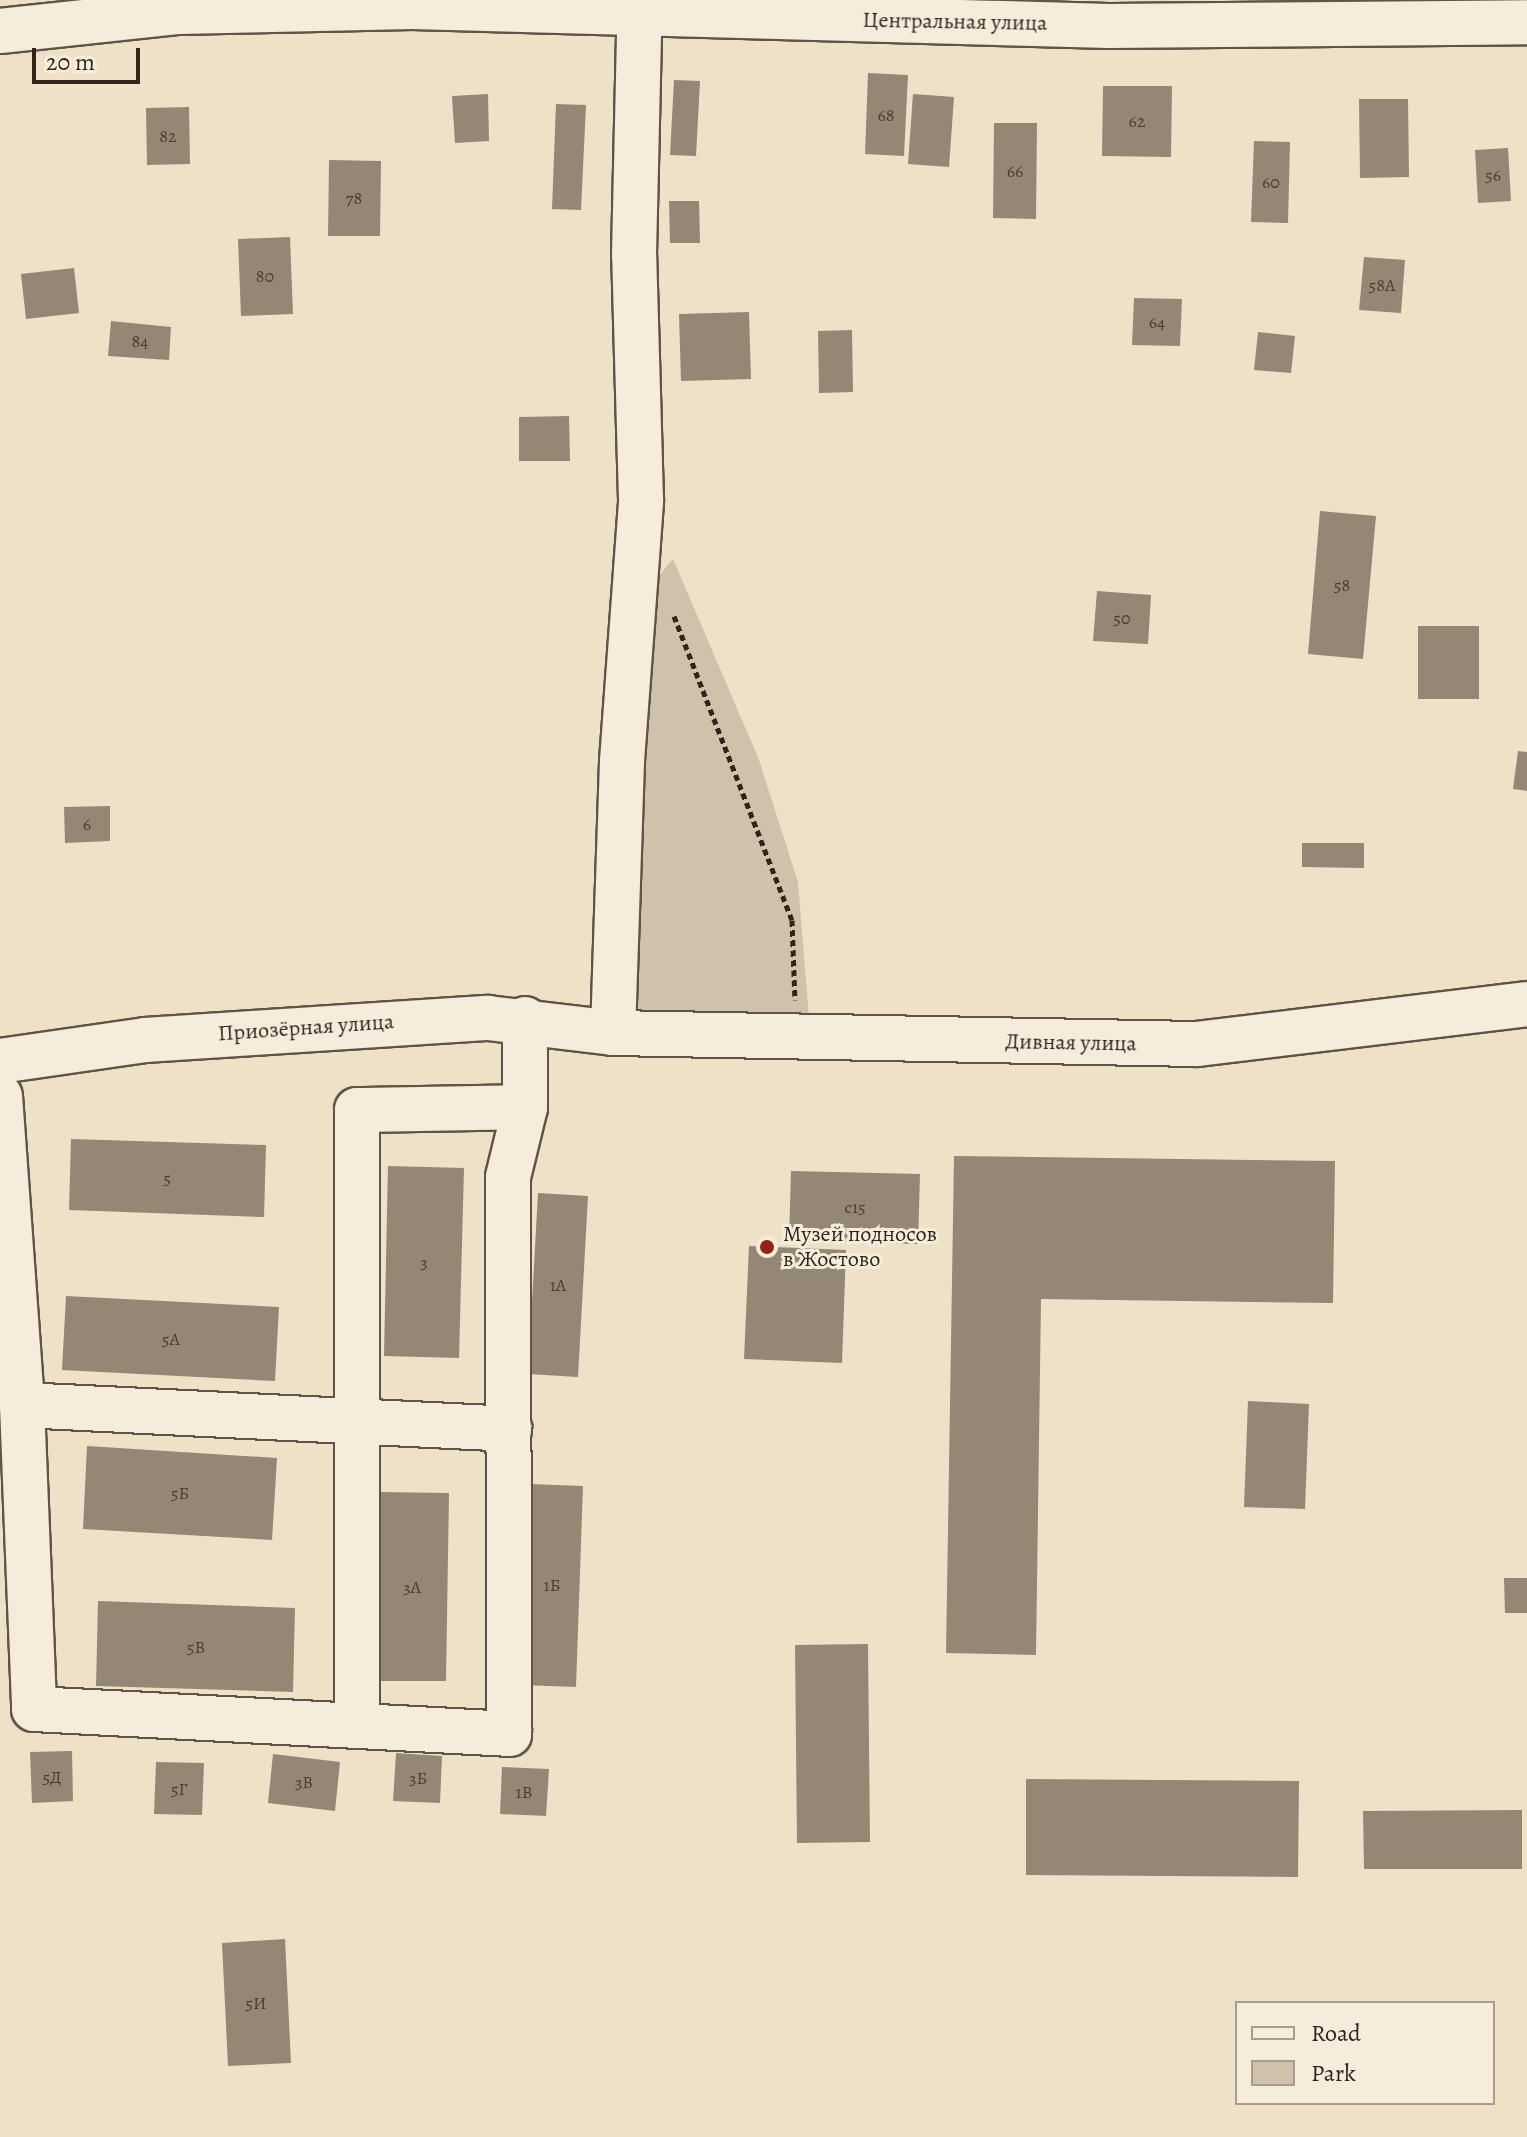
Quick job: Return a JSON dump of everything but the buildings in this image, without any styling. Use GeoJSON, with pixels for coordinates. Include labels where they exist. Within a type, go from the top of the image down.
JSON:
{"type":"FeatureCollection","features":[{"type":"Feature","properties":{"kind":"street","name":"Центральная улица"},"geometry":{"type":"LineString","coordinates":[[0,31],[179,12],[412,4],[641,7],[1109,26],[1527,22]]}},
{"type":"Feature","properties":{"kind":"street"},"geometry":{"type":"LineString","coordinates":[[613,1033],[622,761],[641,500],[634,255],[641,7]]}},
{"type":"Feature","properties":{"kind":"street","name":"Дивная улица"},"geometry":{"type":"LineString","coordinates":[[613,1033],[1197,1044],[1527,1004]]}},
{"type":"Feature","properties":{"kind":"street"},"geometry":{"type":"LineString","coordinates":[[0,1096],[22,1405],[34,1709],[509,1734],[508,1177],[525,1107],[525,1019]]}},
{"type":"Feature","properties":{"kind":"street","name":"Приозёрная улица"},"geometry":{"type":"LineString","coordinates":[[0,1061],[85,1045],[276,1029],[525,1019],[613,1033]]}},
{"type":"Feature","properties":{"kind":"street"},"geometry":{"type":"LineString","coordinates":[[357,1726],[357,1110],[525,1107]]}},
{"type":"Feature","properties":{"kind":"street"},"geometry":{"type":"LineString","coordinates":[[22,1405],[509,1429]]}},
{"type":"Feature","properties":{"kind":"path"},"geometry":{"type":"LineString","coordinates":[[670,606],[792,920],[796,1037]]}},
{"type":"Feature","properties":{"kind":"green space"},"geometry":{"type":"Polygon","coordinates":[[[673,559],[759,760],[798,882],[810,1030],[625,1022],[640,598],[673,559]]]}},
{"type":"Feature","properties":{"kind":"place","name":"Музей подносов в Жостово"},"geometry":{"type":"Point","coordinates":[767,1247]}}]}
